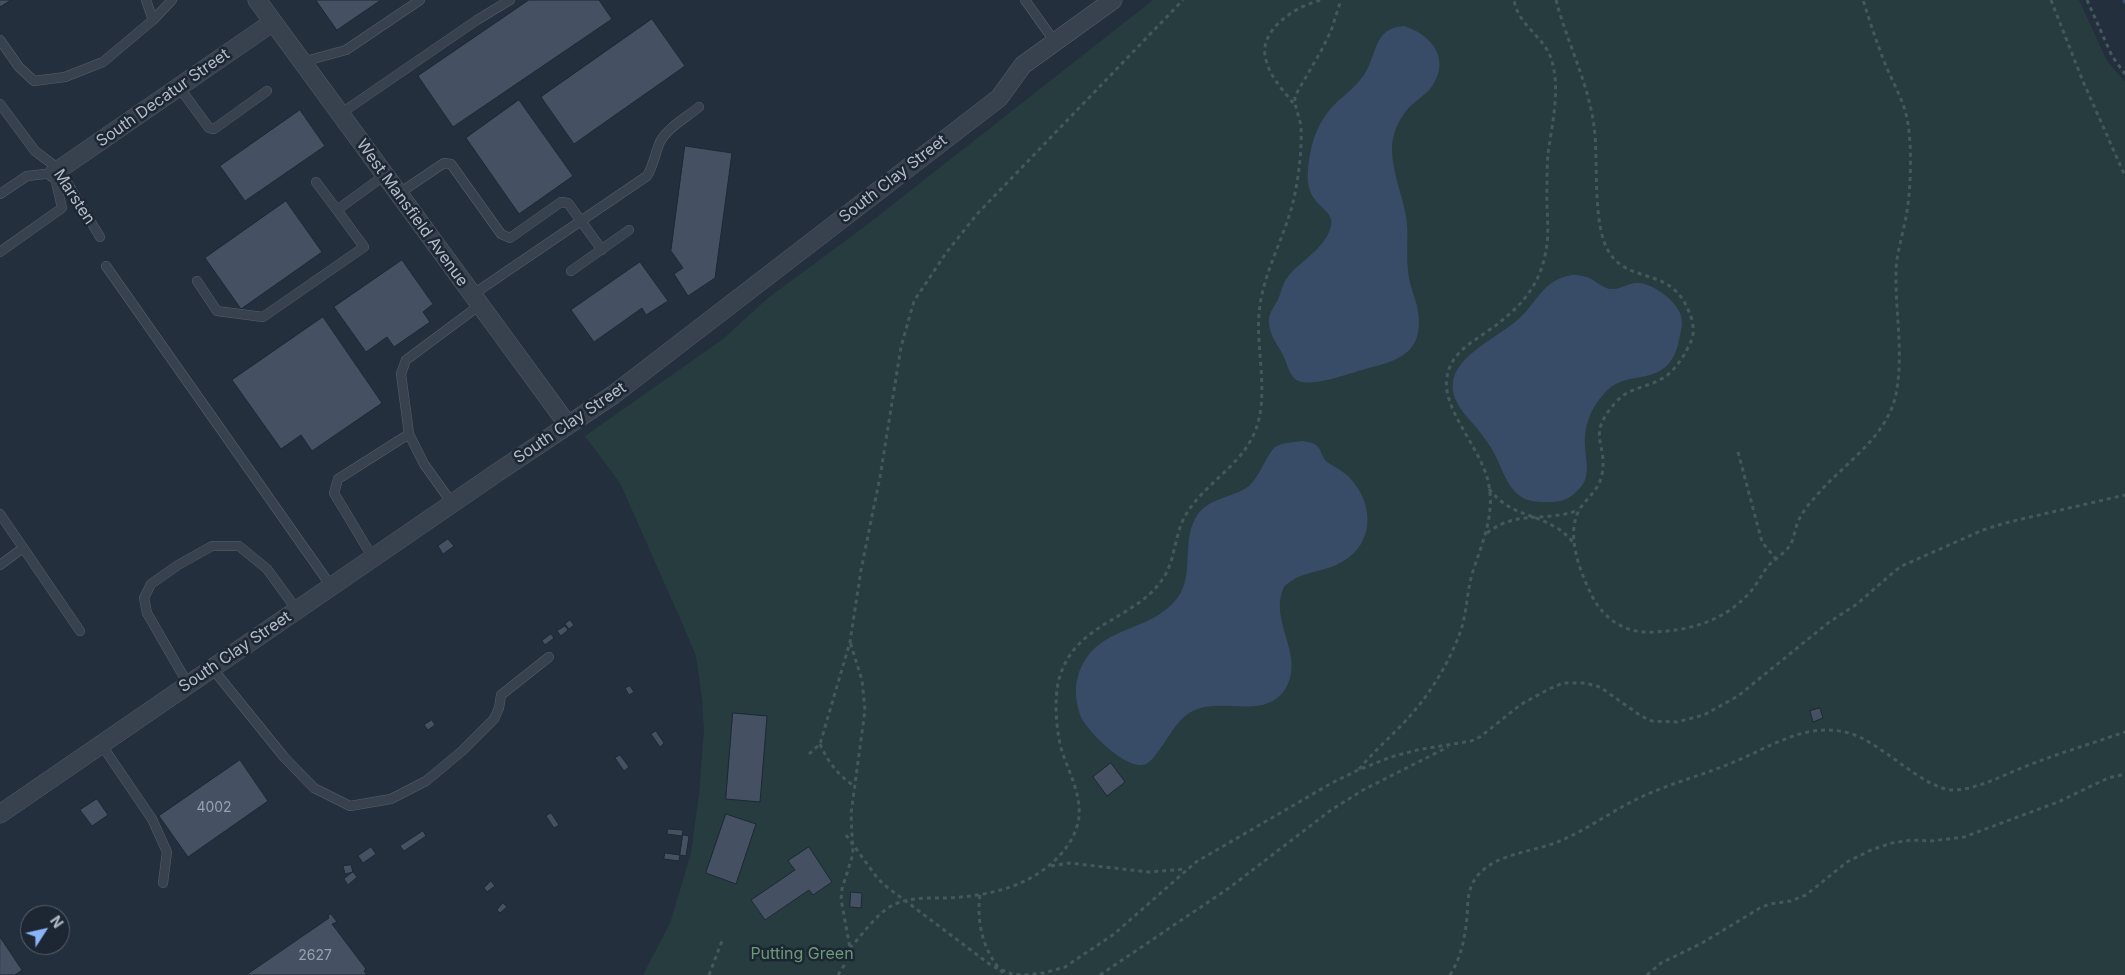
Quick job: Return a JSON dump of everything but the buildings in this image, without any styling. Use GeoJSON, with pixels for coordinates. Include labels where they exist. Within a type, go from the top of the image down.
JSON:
{"type":"FeatureCollection","features":[{"type":"Feature","properties":{"kind":"street","name":"West Mansfield Avenue"},"geometry":{"type":"LineString","coordinates":[[257,0],[568,425]]}},
{"type":"Feature","properties":{"kind":"street","name":"South Clay Street"},"geometry":{"type":"LineString","coordinates":[[0,814],[452,503],[620,390],[999,98],[1023,65],[1113,0]]}},
{"type":"Feature","properties":{"kind":"street","name":"South Decatur Street"},"geometry":{"type":"LineString","coordinates":[[57,171],[273,22]]}},
{"type":"Feature","properties":{"kind":"lane"},"geometry":{"type":"LineString","coordinates":[[146,0],[153,20]]}},
{"type":"Feature","properties":{"kind":"lane"},"geometry":{"type":"LineString","coordinates":[[0,40],[19,67],[34,81],[65,77],[103,62],[153,20],[172,0]]}},
{"type":"Feature","properties":{"kind":"lane"},"geometry":{"type":"LineString","coordinates":[[302,62],[346,50],[420,0]]}},
{"type":"Feature","properties":{"kind":"lane"},"geometry":{"type":"LineString","coordinates":[[340,114],[477,20],[510,0]]}},
{"type":"Feature","properties":{"kind":"lane"},"geometry":{"type":"LineString","coordinates":[[1025,0],[1055,42]]}},
{"type":"Feature","properties":{"kind":"lane"},"geometry":{"type":"LineString","coordinates":[[179,87],[209,128],[214,129],[267,91]]}},
{"type":"Feature","properties":{"kind":"lane","name":"Marsten"},"geometry":{"type":"LineString","coordinates":[[0,104],[35,151],[57,171],[100,237]]}},
{"type":"Feature","properties":{"kind":"lane"},"geometry":{"type":"LineString","coordinates":[[452,503],[424,464],[409,434],[401,374],[406,360],[476,300],[581,221],[647,176],[661,141],[666,134],[699,107]]}},
{"type":"Feature","properties":{"kind":"lane"},"geometry":{"type":"LineString","coordinates":[[398,194],[444,163],[451,164],[501,234],[510,238],[561,202],[568,203],[602,250]]}},
{"type":"Feature","properties":{"kind":"lane"},"geometry":{"type":"LineString","coordinates":[[0,182],[3,192],[27,176],[57,171],[62,208],[0,252]]}},
{"type":"Feature","properties":{"kind":"lane"},"geometry":{"type":"LineString","coordinates":[[336,210],[384,175]]}},
{"type":"Feature","properties":{"kind":"lane"},"geometry":{"type":"LineString","coordinates":[[198,281],[217,311],[263,317],[364,247],[316,182]]}},
{"type":"Feature","properties":{"kind":"lane"},"geometry":{"type":"LineString","coordinates":[[571,271],[629,230]]}},
{"type":"Feature","properties":{"kind":"lane"},"geometry":{"type":"LineString","coordinates":[[106,266],[331,586]]}},
{"type":"Feature","properties":{"kind":"lane"},"geometry":{"type":"LineString","coordinates":[[373,558],[334,493],[338,479],[409,434]]}},
{"type":"Feature","properties":{"kind":"lane"},"geometry":{"type":"LineString","coordinates":[[0,514],[80,631]]}},
{"type":"Feature","properties":{"kind":"lane"},"geometry":{"type":"LineString","coordinates":[[188,684],[147,614],[144,598],[152,584],[178,565],[212,546],[239,546],[267,569],[297,610]]}},
{"type":"Feature","properties":{"kind":"lane"},"geometry":{"type":"LineString","coordinates":[[0,565],[23,548]]}},
{"type":"Feature","properties":{"kind":"lane"},"geometry":{"type":"LineString","coordinates":[[212,668],[267,737],[314,788],[350,806],[391,799],[426,781],[462,751],[494,719],[499,708],[501,695],[549,656]]}},
{"type":"Feature","properties":{"kind":"lane"},"geometry":{"type":"LineString","coordinates":[[101,744],[152,819],[167,852],[163,884]]}},
{"type":"Feature","properties":{"kind":"path"},"geometry":{"type":"LineString","coordinates":[[809,754],[820,744],[850,642],[901,347],[914,301],[946,253],[984,206],[1183,0]]}},
{"type":"Feature","properties":{"kind":"path"},"geometry":{"type":"LineString","coordinates":[[850,948],[884,910],[904,900],[980,895],[1006,889],[1024,882],[1048,867],[1071,839],[1079,814],[1076,786],[1061,747],[1056,689],[1065,662],[1071,652],[1090,633],[1145,598],[1164,579],[1184,518],[1192,506],[1235,461],[1248,444],[1256,427],[1261,376],[1258,332],[1260,302],[1267,277],[1292,209],[1296,191],[1301,128],[1294,103],[1268,68],[1264,51],[1267,39],[1277,24],[1304,6],[1322,0]]}},
{"type":"Feature","properties":{"kind":"path"},"geometry":{"type":"LineString","coordinates":[[1294,103],[1295,96],[1312,70],[1331,31],[1341,0]]}},
{"type":"Feature","properties":{"kind":"path"},"geometry":{"type":"LineString","coordinates":[[1358,770],[1424,700],[1445,666],[1461,630],[1466,613],[1469,584],[1486,534],[1490,515],[1489,489],[1484,467],[1451,405],[1446,384],[1447,373],[1456,356],[1500,322],[1529,293],[1546,251],[1548,157],[1554,93],[1553,66],[1550,56],[1522,20],[1514,0]]}},
{"type":"Feature","properties":{"kind":"path"},"geometry":{"type":"LineString","coordinates":[[1556,0],[1591,108],[1597,153],[1599,228],[1604,245],[1613,259],[1626,268],[1649,275],[1673,287],[1686,303],[1693,325],[1691,342],[1673,370],[1666,377],[1628,392],[1613,405],[1602,422],[1598,438],[1602,465],[1600,479],[1597,488],[1579,510],[1574,531],[1575,545],[1586,581],[1598,606],[1621,627],[1642,632],[1682,629],[1711,622],[1743,599],[1770,564],[1789,547],[1799,519],[1818,494],[1879,431],[1888,415],[1896,393],[1898,354],[1896,265],[1907,215],[1910,177],[1909,131],[1904,106],[1887,68],[1863,0]]}},
{"type":"Feature","properties":{"kind":"path"},"geometry":{"type":"LineString","coordinates":[[2051,0],[2082,79],[2125,176]]}},
{"type":"Feature","properties":{"kind":"path"},"geometry":{"type":"LineString","coordinates":[[2087,0],[2112,56],[2125,74]]}},
{"type":"Feature","properties":{"kind":"path"},"geometry":{"type":"LineString","coordinates":[[1738,452],[1759,534],[1766,549],[1776,559]]}},
{"type":"Feature","properties":{"kind":"path"},"geometry":{"type":"LineString","coordinates":[[1489,489],[1498,500],[1529,517],[1557,528],[1575,545]]}},
{"type":"Feature","properties":{"kind":"path"},"geometry":{"type":"LineString","coordinates":[[980,895],[978,920],[985,945],[1000,970],[1024,975],[1044,974],[1065,967],[1094,949],[1138,915],[1186,869],[1207,854],[1358,770],[1403,753],[1452,745],[1480,737],[1520,705],[1549,689],[1574,682],[1600,687],[1641,716],[1652,720],[1677,722],[1704,715],[1738,696],[1828,623],[1857,604],[1904,565],[1983,530],[2125,494]]}},
{"type":"Feature","properties":{"kind":"path"},"geometry":{"type":"LineString","coordinates":[[1486,534],[1505,521],[1570,513],[1579,510]]}},
{"type":"Feature","properties":{"kind":"path"},"geometry":{"type":"LineString","coordinates":[[838,975],[847,962],[850,948],[841,899],[842,889],[853,854],[851,814],[864,725],[865,697],[858,663],[850,642]]}},
{"type":"Feature","properties":{"kind":"path"},"geometry":{"type":"LineString","coordinates":[[1450,975],[1456,966],[1464,940],[1469,890],[1474,881],[1487,867],[1519,854],[1558,842],[1653,791],[1735,762],[1782,739],[1814,732],[1845,732],[1869,742],[1940,788],[1956,790],[1981,784],[2062,752],[2125,732]]}},
{"type":"Feature","properties":{"kind":"path"},"geometry":{"type":"LineString","coordinates":[[820,744],[838,773],[854,786]]}},
{"type":"Feature","properties":{"kind":"path"},"geometry":{"type":"LineString","coordinates":[[1100,975],[1229,888],[1331,810],[1363,790],[1452,745]]}},
{"type":"Feature","properties":{"kind":"path"},"geometry":{"type":"LineString","coordinates":[[1647,975],[1662,963],[1702,943],[1760,908],[1806,895],[1847,862],[1872,850],[1892,843],[1911,840],[1939,840],[1964,837],[2058,802],[2108,778],[2125,774]]}},
{"type":"Feature","properties":{"kind":"path"},"geometry":{"type":"LineString","coordinates":[[846,834],[878,879],[1005,975]]}},
{"type":"Feature","properties":{"kind":"path"},"geometry":{"type":"LineString","coordinates":[[1048,867],[1069,863],[1149,872],[1186,869]]}},
{"type":"Feature","properties":{"kind":"path"},"geometry":{"type":"LineString","coordinates":[[709,975],[722,941]]}},
{"type":"Feature","properties":{"kind":"green space","name":"Putting Green"},"geometry":{"type":"Polygon","coordinates":[[[1153,0],[2079,0],[2107,61],[2125,82],[2125,975],[643,975],[670,923],[691,853],[699,794],[704,730],[702,699],[696,656],[620,483],[585,436],[723,339],[768,298],[868,224],[1153,0]]]}},
{"type":"Feature","properties":{"kind":"water"},"geometry":{"type":"Polygon","coordinates":[[[1404,26],[1414,30],[1431,43],[1439,59],[1436,79],[1430,89],[1403,115],[1396,128],[1392,144],[1392,158],[1406,216],[1408,271],[1417,306],[1418,334],[1408,351],[1390,362],[1324,381],[1309,383],[1298,381],[1290,372],[1271,333],[1269,321],[1283,284],[1292,272],[1323,242],[1331,226],[1330,217],[1313,197],[1309,187],[1308,170],[1315,134],[1323,118],[1364,75],[1381,37],[1394,28],[1404,26]]]}},
{"type":"Feature","properties":{"kind":"water"},"geometry":{"type":"Polygon","coordinates":[[[1572,275],[1588,278],[1610,289],[1635,283],[1651,286],[1669,298],[1677,308],[1682,318],[1681,330],[1675,353],[1664,368],[1657,373],[1617,383],[1596,404],[1588,419],[1586,430],[1587,473],[1582,486],[1573,495],[1564,500],[1553,502],[1534,501],[1520,496],[1511,487],[1490,447],[1456,401],[1453,386],[1456,373],[1475,350],[1515,322],[1553,282],[1572,275]]]}},
{"type":"Feature","properties":{"kind":"water"},"geometry":{"type":"Polygon","coordinates":[[[1303,441],[1317,446],[1325,460],[1341,470],[1358,488],[1364,500],[1367,525],[1364,537],[1358,548],[1349,557],[1329,568],[1296,578],[1284,587],[1280,599],[1280,611],[1291,662],[1291,674],[1287,686],[1277,698],[1266,704],[1253,706],[1210,706],[1196,710],[1179,722],[1159,750],[1146,764],[1138,765],[1119,757],[1100,741],[1081,717],[1077,702],[1076,686],[1085,660],[1107,639],[1162,613],[1181,593],[1187,572],[1191,529],[1200,512],[1212,502],[1235,494],[1249,486],[1257,477],[1274,448],[1287,443],[1303,441]]]}}]}
